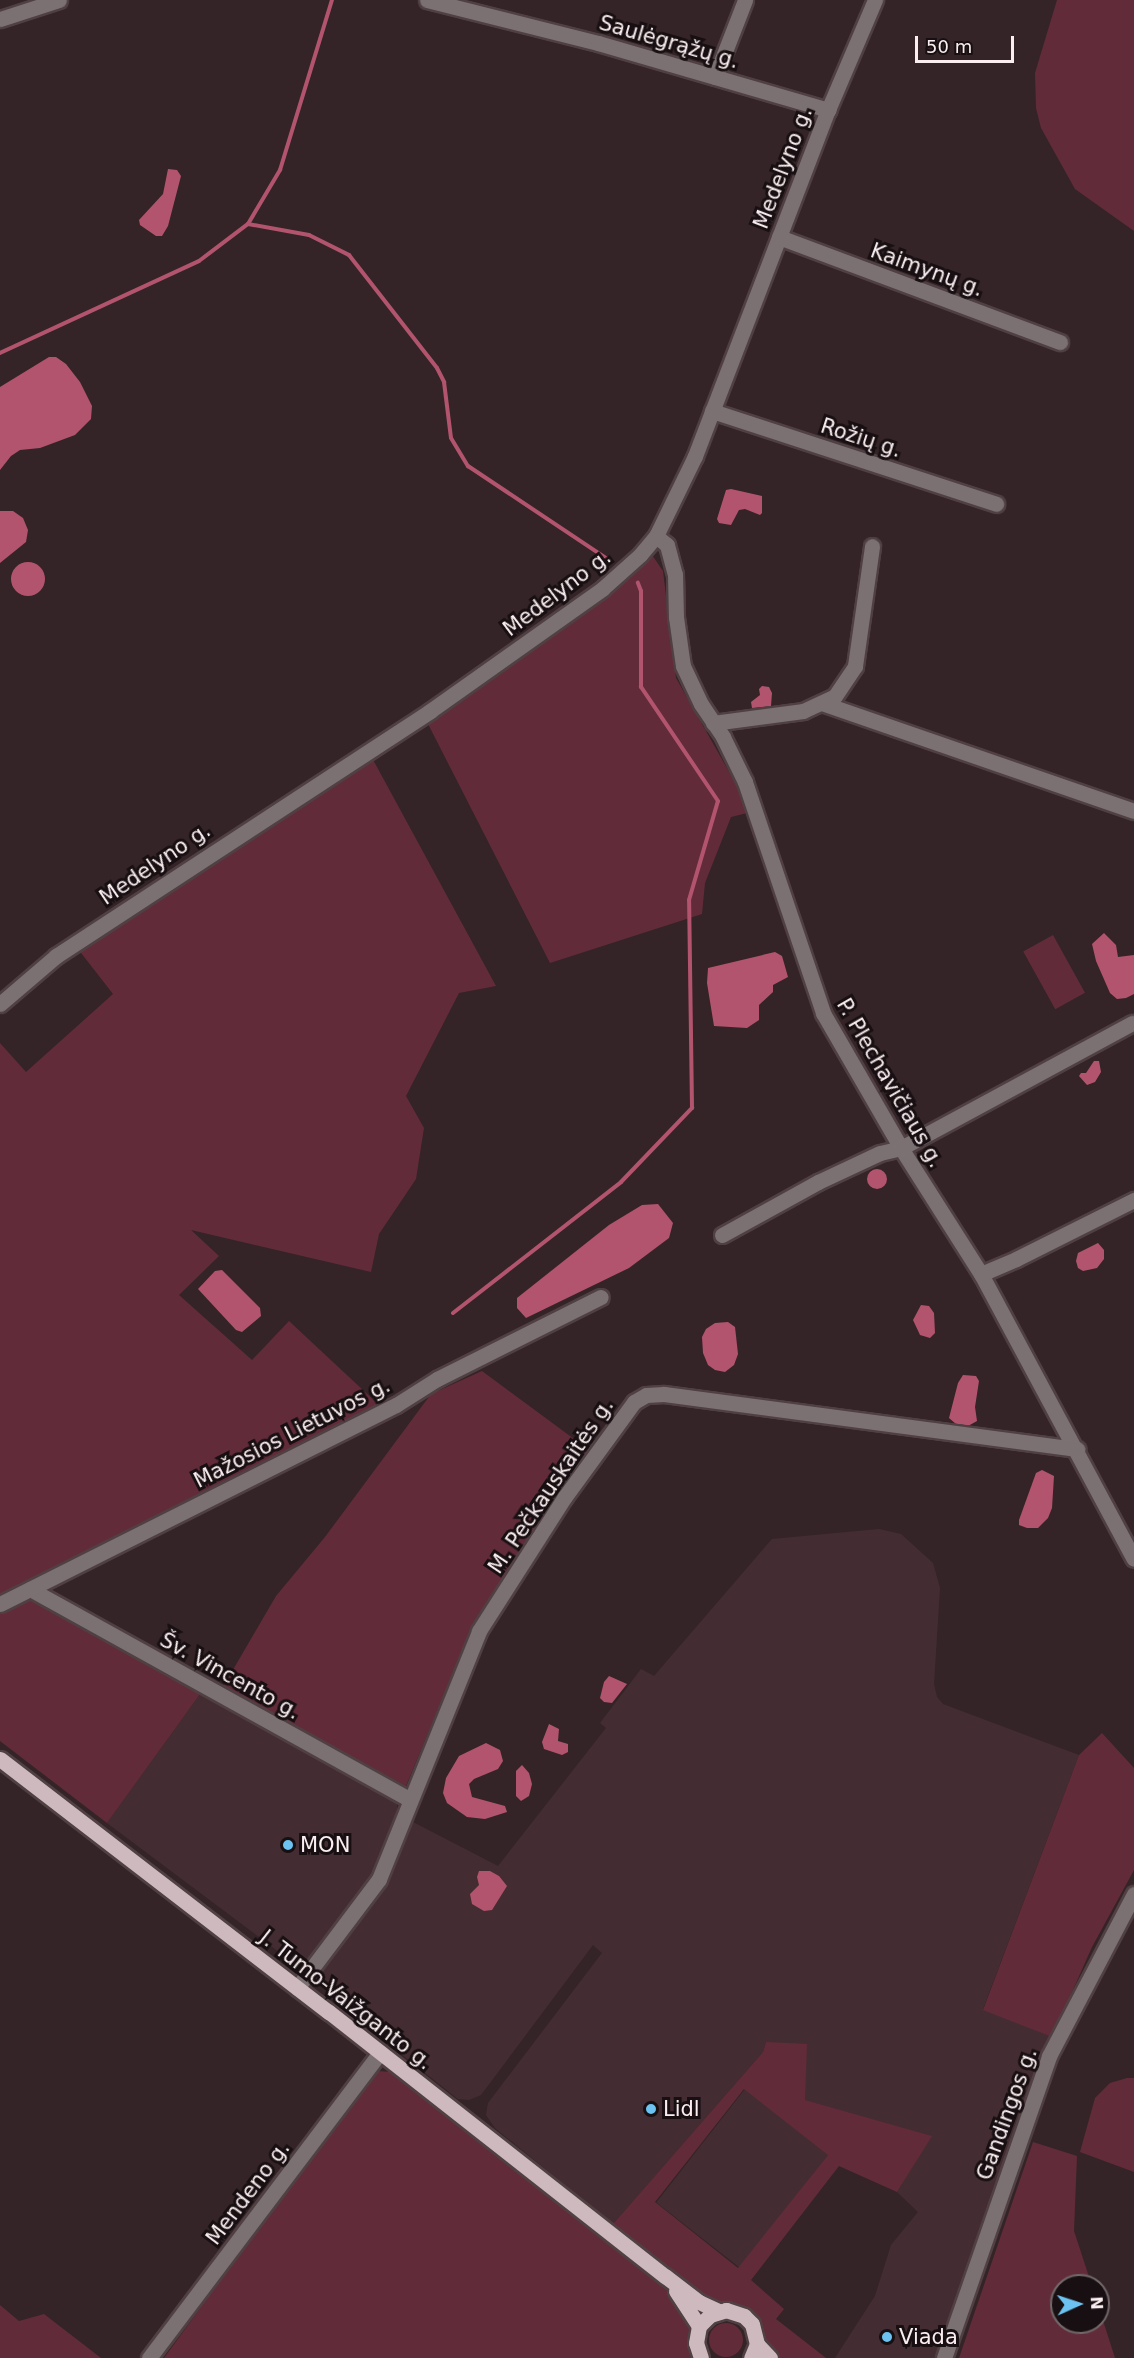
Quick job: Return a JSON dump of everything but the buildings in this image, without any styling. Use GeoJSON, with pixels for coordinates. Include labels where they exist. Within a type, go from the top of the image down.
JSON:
{"type":"FeatureCollection","features":[{"type":"Feature","properties":{"kind":"main road","name":"J. Tumo-Vaižganto g."},"geometry":{"type":"LineString","coordinates":[[0,1760],[297,1988],[699,2302],[718,2311],[735,2311],[744,2316],[752,2324],[754,2351]]}},
{"type":"Feature","properties":{"kind":"main road","name":"J. Tumo-Vaižganto g."},"geometry":{"type":"LineString","coordinates":[[665,2276],[699,2326]]}},
{"type":"Feature","properties":{"kind":"main road"},"geometry":{"type":"LineString","coordinates":[[701,2358],[696,2343],[699,2326],[710,2315],[718,2311]]}},
{"type":"Feature","properties":{"kind":"main road"},"geometry":{"type":"LineString","coordinates":[[754,2351],[770,2358]]}},
{"type":"Feature","properties":{"kind":"street"},"geometry":{"type":"LineString","coordinates":[[0,19],[59,0]]}},
{"type":"Feature","properties":{"kind":"street","name":"Saulėgrąžų g."},"geometry":{"type":"LineString","coordinates":[[427,0],[598,43],[828,110]]}},
{"type":"Feature","properties":{"kind":"street"},"geometry":{"type":"LineString","coordinates":[[715,77],[745,0]]}},
{"type":"Feature","properties":{"kind":"street","name":"Medelyno g."},"geometry":{"type":"LineString","coordinates":[[0,1004],[56,956],[430,711],[602,589],[624,570],[656,536],[675,501],[712,411],[828,110],[875,0]]}},
{"type":"Feature","properties":{"kind":"street","name":"Kaimynų g."},"geometry":{"type":"LineString","coordinates":[[779,237],[1060,342]]}},
{"type":"Feature","properties":{"kind":"street","name":"Rožių g."},"geometry":{"type":"LineString","coordinates":[[712,411],[996,504]]}},
{"type":"Feature","properties":{"kind":"street","name":"P. Plechavičiaus g."},"geometry":{"type":"LineString","coordinates":[[656,536],[667,545],[675,574],[676,617],[683,666],[701,704],[745,783],[823,1013],[901,1148],[981,1274],[1077,1449],[1134,1559]]}},
{"type":"Feature","properties":{"kind":"street"},"geometry":{"type":"LineString","coordinates":[[713,723],[803,711],[835,696],[849,679],[855,666],[872,546]]}},
{"type":"Feature","properties":{"kind":"street"},"geometry":{"type":"LineString","coordinates":[[822,703],[1134,811]]}},
{"type":"Feature","properties":{"kind":"street"},"geometry":{"type":"LineString","coordinates":[[722,1235],[818,1182],[880,1153],[901,1148],[1132,1023]]}},
{"type":"Feature","properties":{"kind":"street"},"geometry":{"type":"LineString","coordinates":[[981,1274],[1134,1200]]}},
{"type":"Feature","properties":{"kind":"street","name":"Mažosios Lietuvos g."},"geometry":{"type":"LineString","coordinates":[[0,1604],[396,1405],[437,1379],[601,1297]]}},
{"type":"Feature","properties":{"kind":"street","name":"M. Pečkauskaitės g."},"geometry":{"type":"LineString","coordinates":[[297,1988],[379,1879],[479,1631],[564,1498],[634,1402],[646,1395],[664,1394],[1077,1449]]}},
{"type":"Feature","properties":{"kind":"street","name":"Šv. Vincento g."},"geometry":{"type":"LineString","coordinates":[[30,1589],[410,1800]]}},
{"type":"Feature","properties":{"kind":"street","name":"Gandingos g."},"geometry":{"type":"LineString","coordinates":[[944,2358],[1049,2056],[1134,1894]]}},
{"type":"Feature","properties":{"kind":"street","name":"Mendeno g."},"geometry":{"type":"LineString","coordinates":[[150,2358],[380,2053]]}},
{"type":"Feature","properties":{"kind":"shaded area"},"geometry":{"type":"Polygon","coordinates":[[[1057,0],[1134,0],[1134,231],[1075,189],[1041,128],[1036,108],[1035,73],[1057,0]]]}},
{"type":"Feature","properties":{"kind":"shaded area"},"geometry":{"type":"Polygon","coordinates":[[[168,169],[177,170],[181,176],[168,226],[162,236],[156,236],[140,225],[139,220],[163,194],[168,169]]]}},
{"type":"Feature","properties":{"kind":"shaded area"},"geometry":{"type":"Polygon","coordinates":[[[49,357],[56,357],[66,364],[80,382],[92,406],[91,419],[75,435],[40,448],[20,450],[11,456],[0,470],[0,387],[49,357]]]}},
{"type":"Feature","properties":{"kind":"shaded area"},"geometry":{"type":"Polygon","coordinates":[[[731,489],[762,496],[762,513],[760,515],[745,509],[739,510],[731,525],[719,523],[717,519],[726,490],[731,489]]]}},
{"type":"Feature","properties":{"kind":"shaded area"},"geometry":{"type":"Polygon","coordinates":[[[0,511],[13,511],[23,518],[28,530],[26,542],[0,563],[0,511]]]}},
{"type":"Feature","properties":{"kind":"shaded area"},"geometry":{"type":"Polygon","coordinates":[[[650,552],[663,571],[676,678],[736,784],[747,813],[731,817],[705,883],[702,914],[550,963],[426,720],[650,552]]]}},
{"type":"Feature","properties":{"kind":"shaded area"},"geometry":{"type":"Polygon","coordinates":[[[28,562],[40,567],[45,579],[40,591],[28,596],[16,591],[11,579],[16,567],[28,562]]]}},
{"type":"Feature","properties":{"kind":"shaded area"},"geometry":{"type":"Polygon","coordinates":[[[762,686],[769,687],[772,693],[771,706],[752,708],[751,702],[760,695],[759,689],[762,686]]]}},
{"type":"Feature","properties":{"kind":"shaded area"},"geometry":{"type":"Polygon","coordinates":[[[371,756],[496,986],[459,993],[406,1096],[424,1128],[416,1179],[379,1234],[371,1272],[191,1230],[219,1256],[179,1295],[252,1360],[289,1321],[379,1405],[18,1589],[203,1690],[107,1823],[0,1741],[0,1043],[26,1072],[113,994],[78,949],[371,756]]]}},
{"type":"Feature","properties":{"kind":"shaded area"},"geometry":{"type":"Polygon","coordinates":[[[1104,933],[1116,945],[1118,957],[1134,955],[1134,994],[1126,998],[1117,999],[1110,993],[1096,961],[1092,944],[1104,933]]]}},
{"type":"Feature","properties":{"kind":"shaded area"},"geometry":{"type":"Polygon","coordinates":[[[1053,935],[1085,993],[1055,1009],[1023,951],[1053,935]]]}},
{"type":"Feature","properties":{"kind":"shaded area"},"geometry":{"type":"Polygon","coordinates":[[[775,952],[782,956],[788,977],[773,985],[773,992],[759,1005],[759,1020],[747,1028],[714,1026],[707,983],[708,968],[775,952]]]}},
{"type":"Feature","properties":{"kind":"shaded area"},"geometry":{"type":"Polygon","coordinates":[[[1094,1061],[1099,1061],[1101,1072],[1095,1082],[1087,1085],[1079,1076],[1081,1073],[1086,1073],[1094,1061]]]}},
{"type":"Feature","properties":{"kind":"shaded area"},"geometry":{"type":"Polygon","coordinates":[[[873,1169],[881,1169],[887,1175],[887,1183],[881,1189],[873,1189],[867,1183],[867,1175],[873,1169]]]}},
{"type":"Feature","properties":{"kind":"shaded area"},"geometry":{"type":"Polygon","coordinates":[[[658,1204],[673,1223],[669,1238],[629,1268],[526,1318],[517,1308],[517,1298],[609,1225],[642,1205],[658,1204]]]}},
{"type":"Feature","properties":{"kind":"shaded area"},"geometry":{"type":"Polygon","coordinates":[[[1098,1243],[1104,1250],[1104,1259],[1097,1268],[1083,1271],[1078,1268],[1076,1261],[1078,1253],[1098,1243]]]}},
{"type":"Feature","properties":{"kind":"shaded area"},"geometry":{"type":"Polygon","coordinates":[[[222,1270],[260,1308],[261,1316],[242,1332],[236,1330],[198,1289],[215,1271],[222,1270]]]}},
{"type":"Feature","properties":{"kind":"shaded area"},"geometry":{"type":"Polygon","coordinates":[[[921,1305],[929,1306],[934,1313],[935,1333],[930,1338],[920,1335],[913,1320],[921,1305]]]}},
{"type":"Feature","properties":{"kind":"shaded area"},"geometry":{"type":"Polygon","coordinates":[[[728,1322],[735,1327],[738,1354],[734,1365],[725,1372],[715,1370],[708,1365],[703,1353],[702,1337],[706,1329],[715,1323],[728,1322]]]}},
{"type":"Feature","properties":{"kind":"shaded area"},"geometry":{"type":"Polygon","coordinates":[[[482,1371],[589,1450],[473,1625],[406,1786],[223,1687],[276,1596],[325,1537],[431,1394],[482,1371]]]}},
{"type":"Feature","properties":{"kind":"shaded area"},"geometry":{"type":"Polygon","coordinates":[[[963,1375],[976,1376],[979,1381],[975,1407],[977,1421],[968,1426],[956,1424],[949,1418],[958,1383],[963,1375]]]}},
{"type":"Feature","properties":{"kind":"shaded area"},"geometry":{"type":"Polygon","coordinates":[[[1042,1470],[1054,1476],[1052,1508],[1048,1518],[1038,1528],[1027,1528],[1019,1525],[1019,1520],[1036,1473],[1042,1470]]]}},
{"type":"Feature","properties":{"kind":"shaded area"},"geometry":{"type":"Polygon","coordinates":[[[879,1529],[901,1534],[933,1563],[940,1588],[934,1684],[937,1697],[943,1704],[1079,1755],[983,2009],[1052,2037],[1028,2096],[935,2358],[835,2358],[875,2296],[891,2245],[918,2212],[897,2192],[931,2136],[804,2100],[766,2042],[763,2052],[613,2224],[495,2128],[486,2115],[488,2103],[602,1953],[593,1945],[481,2095],[469,2100],[458,2099],[329,1997],[318,1978],[385,1885],[411,1821],[498,1866],[606,1728],[600,1723],[641,1669],[654,1676],[772,1539],[879,1529]]]}},
{"type":"Feature","properties":{"kind":"shaded area"},"geometry":{"type":"Polygon","coordinates":[[[609,1676],[627,1684],[612,1703],[604,1702],[600,1698],[604,1682],[609,1676]]]}},
{"type":"Feature","properties":{"kind":"shaded area"},"geometry":{"type":"Polygon","coordinates":[[[203,1690],[392,1795],[397,1803],[398,1814],[372,1878],[307,1960],[291,1961],[107,1823],[203,1690]]]}},
{"type":"Feature","properties":{"kind":"shaded area"},"geometry":{"type":"Polygon","coordinates":[[[549,1724],[559,1729],[558,1741],[568,1744],[568,1752],[562,1755],[544,1749],[542,1742],[549,1724]]]}},
{"type":"Feature","properties":{"kind":"shaded area"},"geometry":{"type":"Polygon","coordinates":[[[1102,1733],[1134,1768],[1134,1870],[1092,1947],[1052,2037],[983,2010],[1079,1755],[1102,1733]]]}},
{"type":"Feature","properties":{"kind":"shaded area"},"geometry":{"type":"Polygon","coordinates":[[[486,1743],[500,1750],[503,1761],[498,1769],[474,1779],[469,1784],[472,1797],[505,1806],[507,1812],[485,1819],[467,1817],[447,1803],[443,1793],[446,1778],[459,1756],[486,1743]]]}},
{"type":"Feature","properties":{"kind":"shaded area"},"geometry":{"type":"Polygon","coordinates":[[[522,1765],[529,1773],[532,1784],[529,1796],[521,1801],[516,1796],[516,1771],[522,1765]]]}},
{"type":"Feature","properties":{"kind":"shaded area"},"geometry":{"type":"Polygon","coordinates":[[[479,1871],[490,1871],[499,1876],[507,1886],[492,1910],[484,1911],[472,1904],[470,1894],[479,1885],[477,1877],[479,1871]]]}},
{"type":"Feature","properties":{"kind":"shaded area"},"geometry":{"type":"Polygon","coordinates":[[[766,2042],[807,2044],[805,2100],[932,2136],[897,2192],[839,2166],[751,2280],[784,2309],[776,2319],[826,2358],[777,2358],[766,2346],[758,2320],[753,2312],[700,2295],[613,2224],[763,2052],[766,2042]],[[744,2089],[655,2202],[738,2268],[828,2155],[744,2089]]]}},
{"type":"Feature","properties":{"kind":"shaded area"},"geometry":{"type":"Polygon","coordinates":[[[378,2071],[391,2072],[664,2283],[684,2307],[691,2320],[693,2358],[164,2358],[369,2076],[378,2071]]]}},
{"type":"Feature","properties":{"kind":"shaded area"},"geometry":{"type":"Polygon","coordinates":[[[1134,2078],[1134,2172],[1080,2152],[1095,2098],[1110,2083],[1134,2078]]]}},
{"type":"Feature","properties":{"kind":"shaded area"},"geometry":{"type":"Polygon","coordinates":[[[745,2089],[829,2154],[740,2268],[656,2202],[745,2089]]]}},
{"type":"Feature","properties":{"kind":"shaded area"},"geometry":{"type":"Polygon","coordinates":[[[1033,2142],[1077,2156],[1074,2231],[1088,2274],[1050,2274],[1050,2334],[1107,2334],[1115,2358],[959,2358],[1033,2142]]]}},
{"type":"Feature","properties":{"kind":"shaded area"},"geometry":{"type":"Polygon","coordinates":[[[0,2305],[19,2321],[44,2314],[101,2358],[0,2358],[0,2305]]]}},
{"type":"Feature","properties":{"kind":"shaded area"},"geometry":{"type":"Polygon","coordinates":[[[726,2323],[738,2328],[743,2340],[738,2352],[726,2357],[714,2352],[709,2340],[714,2328],[726,2323]]]}},
{"type":"Feature","properties":{"kind":"waterway"},"geometry":{"type":"LineString","coordinates":[[248,224],[280,170],[332,0]]}},
{"type":"Feature","properties":{"kind":"waterway"},"geometry":{"type":"LineString","coordinates":[[0,353],[199,261],[248,224],[309,235],[349,255],[437,368],[444,382],[451,438],[468,466],[606,558]]}},
{"type":"Feature","properties":{"kind":"waterway"},"geometry":{"type":"LineString","coordinates":[[453,1313],[621,1182],[692,1108],[689,900],[718,801],[641,687],[641,591],[638,583]]}},
{"type":"Feature","properties":{"kind":"place","name":"MON"},"geometry":{"type":"Point","coordinates":[288,1845]}},
{"type":"Feature","properties":{"kind":"place","name":"Lidl"},"geometry":{"type":"Point","coordinates":[651,2109]}},
{"type":"Feature","properties":{"kind":"place","name":"Viada"},"geometry":{"type":"Point","coordinates":[887,2337]}}]}
